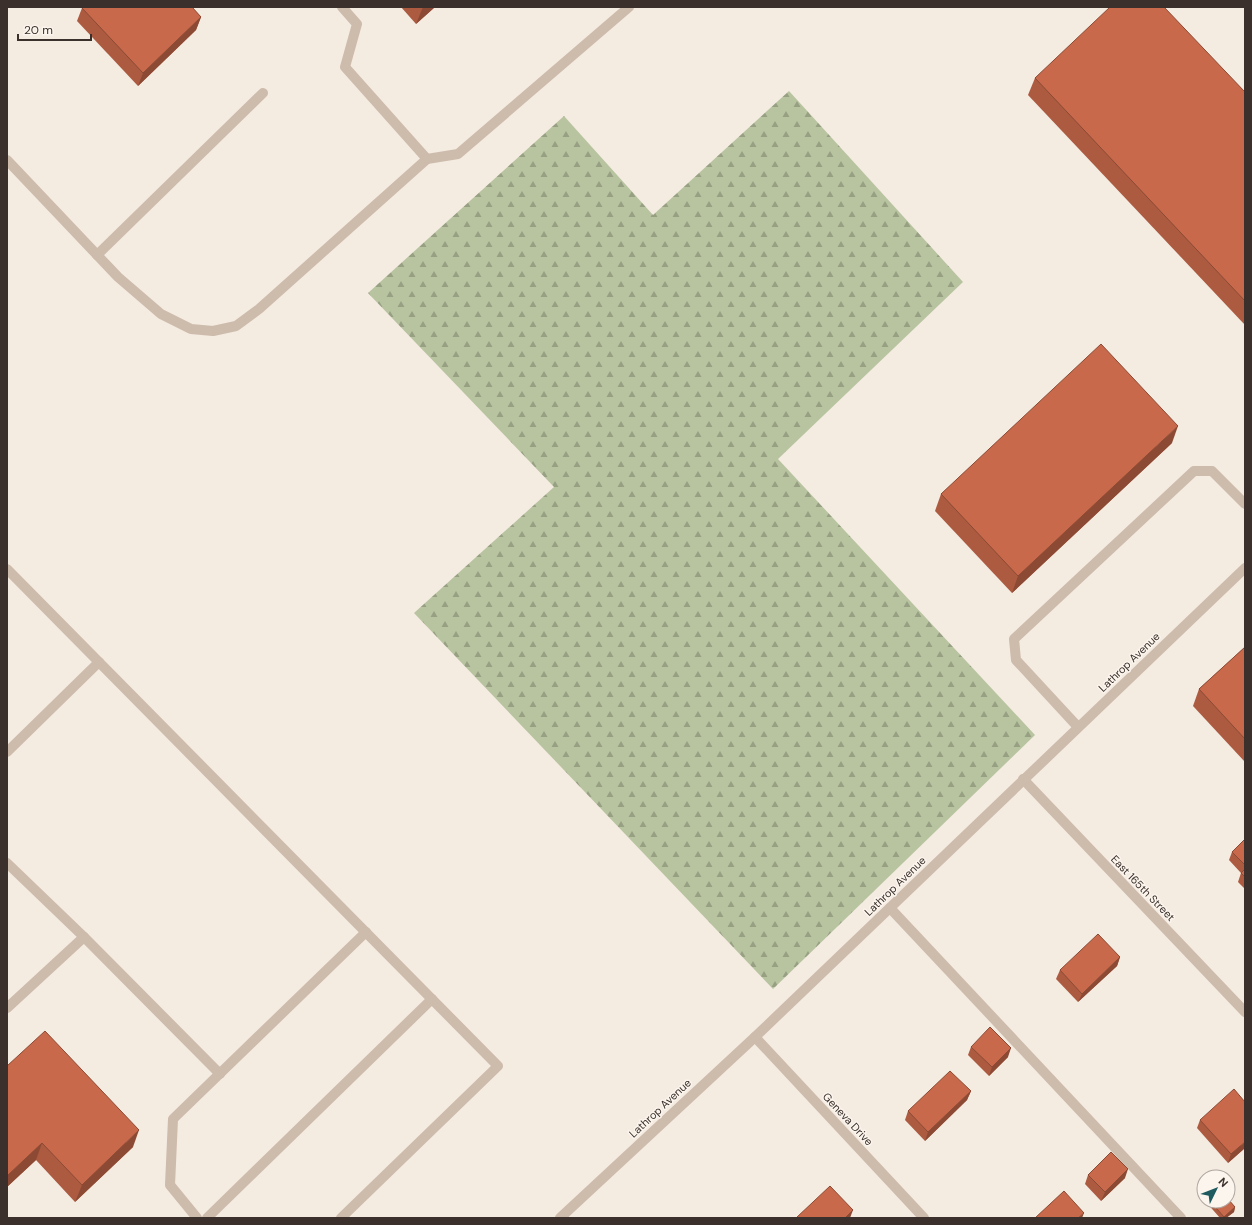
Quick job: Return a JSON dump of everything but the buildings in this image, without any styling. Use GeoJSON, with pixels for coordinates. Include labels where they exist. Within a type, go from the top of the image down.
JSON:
{"type":"FeatureCollection","features":[{"type":"Feature","properties":{"kind":"street"},"geometry":{"type":"LineString","coordinates":[[342,7],[357,24],[345,67],[427,159]]}},
{"type":"Feature","properties":{"kind":"street"},"geometry":{"type":"LineString","coordinates":[[7,160],[118,277],[161,314],[191,329],[213,331],[236,326],[259,309],[427,159],[458,154],[629,7]]}},
{"type":"Feature","properties":{"kind":"street"},"geometry":{"type":"LineString","coordinates":[[97,255],[263,92]]}},
{"type":"Feature","properties":{"kind":"street"},"geometry":{"type":"LineString","coordinates":[[1078,727],[1016,660],[1014,639],[1194,471],[1212,471],[1245,504]]}},
{"type":"Feature","properties":{"kind":"street","name":"Lathrop Avenue"},"geometry":{"type":"LineString","coordinates":[[560,1218],[755,1037],[1245,568]]}},
{"type":"Feature","properties":{"kind":"street"},"geometry":{"type":"LineString","coordinates":[[7,569],[498,1066],[341,1218]]}},
{"type":"Feature","properties":{"kind":"street"},"geometry":{"type":"LineString","coordinates":[[7,752],[99,662]]}},
{"type":"Feature","properties":{"kind":"street","name":"East 165th Street"},"geometry":{"type":"LineString","coordinates":[[1023,779],[1245,1012]]}},
{"type":"Feature","properties":{"kind":"street"},"geometry":{"type":"LineString","coordinates":[[7,863],[84,937],[220,1074]]}},
{"type":"Feature","properties":{"kind":"street"},"geometry":{"type":"LineString","coordinates":[[890,908],[1181,1218]]}},
{"type":"Feature","properties":{"kind":"street"},"geometry":{"type":"LineString","coordinates":[[197,1218],[170,1185],[173,1119],[366,932]]}},
{"type":"Feature","properties":{"kind":"street"},"geometry":{"type":"LineString","coordinates":[[7,1008],[84,937]]}},
{"type":"Feature","properties":{"kind":"street"},"geometry":{"type":"LineString","coordinates":[[207,1218],[432,999]]}},
{"type":"Feature","properties":{"kind":"street","name":"Geneva Drive"},"geometry":{"type":"LineString","coordinates":[[755,1037],[924,1218]]}},
{"type":"Feature","properties":{"kind":"green space"},"geometry":{"type":"Polygon","coordinates":[[[789,91],[963,282],[778,459],[1035,735],[773,989],[414,613],[554,487],[368,293],[564,116],[653,215],[789,91]]]}}]}
